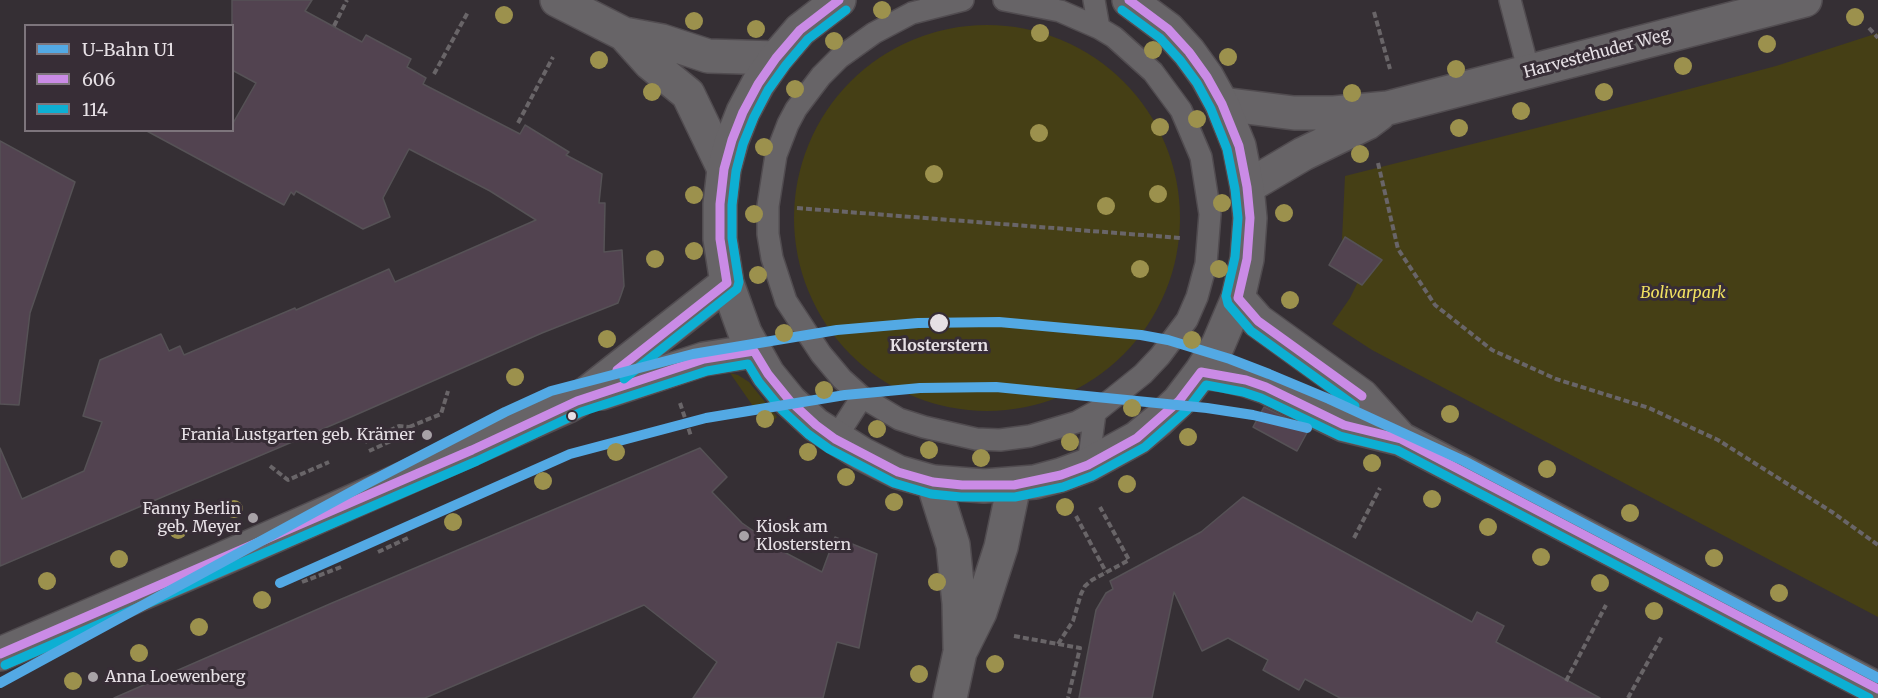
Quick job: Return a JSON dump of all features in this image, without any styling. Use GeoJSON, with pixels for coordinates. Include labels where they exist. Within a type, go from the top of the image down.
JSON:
{"type":"FeatureCollection","features":[{"type":"Feature","properties":{"kind":"main road"},"geometry":{"type":"LineString","coordinates":[[557,0],[624,34],[662,41],[708,56],[776,58]]}},
{"type":"Feature","properties":{"kind":"main road"},"geometry":{"type":"LineString","coordinates":[[839,0],[800,30],[776,58],[758,84],[743,112],[724,169],[720,204],[720,239],[727,284],[745,333],[768,374],[790,401],[816,425],[835,439],[898,472],[933,482],[984,486],[1014,484],[1061,475],[1088,465],[1129,443],[1179,401],[1201,372],[1218,345],[1238,298],[1246,259],[1250,218],[1239,146],[1222,104],[1189,52],[1168,29],[1129,0]]}},
{"type":"Feature","properties":{"kind":"main road","name":"Harvestehuder Weg"},"geometry":{"type":"LineString","coordinates":[[1222,104],[1294,113],[1334,113],[1388,108],[1805,0]]}},
{"type":"Feature","properties":{"kind":"main road"},"geometry":{"type":"LineString","coordinates":[[624,34],[650,63],[688,94],[724,169]]}},
{"type":"Feature","properties":{"kind":"main road","name":"Harvestehuder Weg"},"geometry":{"type":"LineString","coordinates":[[1247,188],[1303,154],[1367,123],[1388,108]]}},
{"type":"Feature","properties":{"kind":"main road"},"geometry":{"type":"LineString","coordinates":[[577,401],[727,284]]}},
{"type":"Feature","properties":{"kind":"main road"},"geometry":{"type":"LineString","coordinates":[[1238,298],[1258,321],[1362,396],[1401,439]]}},
{"type":"Feature","properties":{"kind":"main road"},"geometry":{"type":"LineString","coordinates":[[0,654],[472,450],[577,401],[704,359],[754,351]]}},
{"type":"Feature","properties":{"kind":"main road"},"geometry":{"type":"LineString","coordinates":[[1201,372],[1225,375],[1266,387],[1344,425],[1401,439],[1878,689]]}},
{"type":"Feature","properties":{"kind":"main road"},"geometry":{"type":"LineString","coordinates":[[933,482],[953,545],[959,603],[960,652],[950,698]]}},
{"type":"Feature","properties":{"kind":"main road"},"geometry":{"type":"LineString","coordinates":[[960,652],[980,612],[1001,547],[1014,484]]}},
{"type":"Feature","properties":{"kind":"lane"},"geometry":{"type":"LineString","coordinates":[[963,0],[914,7],[838,58],[821,76],[788,124],[776,155],[768,206],[768,234],[772,258],[786,301],[821,354],[842,379],[862,397],[899,419],[953,435],[1000,440],[1030,436],[1077,422],[1095,413],[1143,375],[1187,320],[1206,264],[1210,214],[1201,158],[1181,110],[1153,72],[1135,54],[1099,28],[1060,11],[1004,0]]}},
{"type":"Feature","properties":{"kind":"lane"},"geometry":{"type":"LineString","coordinates":[[1094,0],[1099,28]]}},
{"type":"Feature","properties":{"kind":"lane"},"geometry":{"type":"LineString","coordinates":[[1510,0],[1529,72]]}},
{"type":"Feature","properties":{"kind":"lane"},"geometry":{"type":"LineString","coordinates":[[835,439],[862,397]]}},
{"type":"Feature","properties":{"kind":"lane"},"geometry":{"type":"LineString","coordinates":[[1088,465],[1095,413]]}},
{"type":"Feature","properties":{"kind":"path"},"geometry":{"type":"LineString","coordinates":[[334,26],[347,0]]}},
{"type":"Feature","properties":{"kind":"path"},"geometry":{"type":"LineString","coordinates":[[435,74],[468,12]]}},
{"type":"Feature","properties":{"kind":"path"},"geometry":{"type":"LineString","coordinates":[[1374,12],[1390,69]]}},
{"type":"Feature","properties":{"kind":"path"},"geometry":{"type":"LineString","coordinates":[[1869,28],[1878,38]]}},
{"type":"Feature","properties":{"kind":"path"},"geometry":{"type":"LineString","coordinates":[[518,123],[554,57]]}},
{"type":"Feature","properties":{"kind":"path"},"geometry":{"type":"LineString","coordinates":[[1378,163],[1398,249],[1435,305],[1492,350],[1556,379],[1649,408],[1718,440],[1832,512],[1878,545]]}},
{"type":"Feature","properties":{"kind":"path"},"geometry":{"type":"LineString","coordinates":[[768,206],[1209,240]]}},
{"type":"Feature","properties":{"kind":"path"},"geometry":{"type":"LineString","coordinates":[[365,442],[399,426],[409,426],[441,414],[448,391]]}},
{"type":"Feature","properties":{"kind":"path"},"geometry":{"type":"LineString","coordinates":[[676,393],[691,436]]}},
{"type":"Feature","properties":{"kind":"path"},"geometry":{"type":"LineString","coordinates":[[369,451],[404,435],[409,426]]}},
{"type":"Feature","properties":{"kind":"path"},"geometry":{"type":"LineString","coordinates":[[270,466],[288,480],[329,462]]}},
{"type":"Feature","properties":{"kind":"path"},"geometry":{"type":"LineString","coordinates":[[1354,538],[1380,488]]}},
{"type":"Feature","properties":{"kind":"path"},"geometry":{"type":"LineString","coordinates":[[1058,644],[1074,621],[1085,586],[1129,560],[1100,507]]}},
{"type":"Feature","properties":{"kind":"path"},"geometry":{"type":"LineString","coordinates":[[1076,516],[1106,572]]}},
{"type":"Feature","properties":{"kind":"path"},"geometry":{"type":"LineString","coordinates":[[378,552],[410,537]]}},
{"type":"Feature","properties":{"kind":"path"},"geometry":{"type":"LineString","coordinates":[[302,582],[341,567]]}},
{"type":"Feature","properties":{"kind":"path"},"geometry":{"type":"LineString","coordinates":[[1566,681],[1606,605]]}},
{"type":"Feature","properties":{"kind":"path"},"geometry":{"type":"LineString","coordinates":[[1014,636],[1080,648],[1068,698]]}},
{"type":"Feature","properties":{"kind":"path"},"geometry":{"type":"LineString","coordinates":[[1628,698],[1662,636]]}},
{"type":"Feature","properties":{"kind":"green space"},"geometry":{"type":"Polygon","coordinates":[[[987,25],[1025,29],[1061,40],[1094,58],[1123,82],[1147,111],[1165,144],[1176,180],[1180,218],[1176,256],[1165,292],[1147,325],[1123,354],[1094,378],[1061,396],[1025,407],[987,411],[949,407],[913,396],[880,378],[851,354],[827,325],[809,292],[798,256],[794,218],[798,180],[809,144],[827,111],[851,82],[880,58],[913,40],[949,29],[987,25]]]}},
{"type":"Feature","properties":{"kind":"green space","name":"Bolivarpark"},"geometry":{"type":"Polygon","coordinates":[[[1878,33],[1878,617],[1372,350],[1332,324],[1350,298],[1371,255],[1342,240],[1345,176],[1776,66],[1878,33]]]}},
{"type":"Feature","properties":{"kind":"green space"},"geometry":{"type":"Polygon","coordinates":[[[730,373],[749,382],[777,417],[769,425],[757,412],[730,373]]]}},
{"type":"Feature","properties":{"kind":"building"},"geometry":{"type":"Polygon","coordinates":[[[232,0],[312,0],[305,11],[362,42],[366,35],[411,59],[407,67],[426,78],[423,84],[520,134],[525,125],[569,152],[566,155],[602,174],[599,203],[605,203],[604,252],[622,250],[624,286],[618,303],[542,333],[0,566],[0,448],[22,499],[84,471],[102,422],[83,416],[100,360],[161,334],[169,351],[180,346],[184,355],[295,308],[296,310],[389,269],[395,282],[536,220],[490,191],[409,149],[383,198],[390,217],[363,229],[296,191],[294,195],[291,192],[284,205],[149,132],[234,132],[234,122],[256,83],[234,71],[234,24],[232,24],[232,0]]]}},
{"type":"Feature","properties":{"kind":"building"},"geometry":{"type":"Polygon","coordinates":[[[0,141],[75,182],[30,313],[19,405],[0,404],[0,141]]]}},
{"type":"Feature","properties":{"kind":"building"},"geometry":{"type":"Polygon","coordinates":[[[1345,237],[1382,260],[1362,285],[1329,265],[1345,237]]]}},
{"type":"Feature","properties":{"kind":"building"},"geometry":{"type":"Polygon","coordinates":[[[1264,407],[1309,429],[1297,451],[1253,427],[1264,407]]]}},
{"type":"Feature","properties":{"kind":"building"},"geometry":{"type":"Polygon","coordinates":[[[700,448],[727,477],[712,492],[742,523],[784,552],[822,572],[835,537],[877,554],[859,648],[837,642],[823,698],[693,698],[717,662],[644,605],[425,698],[114,698],[332,603],[700,448]]]}},
{"type":"Feature","properties":{"kind":"building"},"geometry":{"type":"Polygon","coordinates":[[[1243,497],[1472,622],[1477,612],[1504,626],[1496,642],[1600,698],[1340,698],[1305,679],[1299,690],[1263,670],[1268,660],[1228,638],[1202,651],[1174,592],[1152,698],[1079,698],[1096,610],[1106,593],[1113,589],[1110,581],[1201,532],[1243,497]]]}},
{"type":"Feature","properties":{"kind":"metro line","name":"U1"},"geometry":{"type":"LineString","coordinates":[[0,683],[366,484],[505,412],[551,391],[693,354],[837,330],[918,323],[999,322],[1141,335],[1168,340],[1269,374],[1464,461],[1878,678]]}},
{"type":"Feature","properties":{"kind":"metro line","name":"U1"},"geometry":{"type":"LineString","coordinates":[[280,583],[570,454],[706,418],[845,395],[920,388],[996,387],[1207,408],[1253,415],[1307,428]]}},
{"type":"Feature","properties":{"kind":"transit line","name":"606"},"geometry":{"type":"LineString","coordinates":[[617,370],[727,283],[720,239],[720,204],[724,169],[743,112],[758,84],[776,58],[800,30],[839,0]]}},
{"type":"Feature","properties":{"kind":"transit line","name":"606"},"geometry":{"type":"LineString","coordinates":[[1129,0],[1168,29],[1189,52],[1207,77],[1222,104],[1239,146],[1250,218],[1247,259],[1238,298],[1258,321],[1362,396]]}},
{"type":"Feature","properties":{"kind":"transit line","name":"114"},"geometry":{"type":"LineString","coordinates":[[624,379],[737,289],[739,282],[732,238],[732,205],[736,171],[743,144],[768,90],[786,65],[808,39],[846,10]]}},
{"type":"Feature","properties":{"kind":"transit line","name":"114"},"geometry":{"type":"LineString","coordinates":[[1122,10],[1160,38],[1180,60],[1197,83],[1211,109],[1227,149],[1238,218],[1235,257],[1226,296],[1228,304],[1251,331],[1355,406]]}},
{"type":"Feature","properties":{"kind":"transit line","name":"606"},"geometry":{"type":"LineString","coordinates":[[0,654],[472,450],[577,401],[704,359],[754,351],[768,374],[790,401],[835,439],[898,472],[933,482],[962,485],[1014,485],[1061,475],[1088,465],[1137,438],[1179,401],[1201,372],[1246,380],[1266,387],[1344,425],[1401,439],[1878,689]]}},
{"type":"Feature","properties":{"kind":"transit line","name":"114"},"geometry":{"type":"LineString","coordinates":[[5,665],[477,461],[581,412],[707,371],[748,364],[759,382],[782,410],[808,434],[829,449],[894,483],[931,494],[961,497],[1015,497],[1063,487],[1092,476],[1145,447],[1187,410],[1206,385],[1243,392],[1261,398],[1340,436],[1397,450],[1869,698]]}},
{"type":"Feature","properties":{"kind":"place","name":"Klosterstern"},"geometry":{"type":"Point","coordinates":[939,323]}},
{"type":"Feature","properties":{"kind":"place","name":"Frania Lustgarten geb. Krämer"},"geometry":{"type":"Point","coordinates":[427,435]}},
{"type":"Feature","properties":{"kind":"place","name":"Fanny Berlin geb. Meyer"},"geometry":{"type":"Point","coordinates":[253,518]}},
{"type":"Feature","properties":{"kind":"place","name":"Kiosk am Klosterstern"},"geometry":{"type":"Point","coordinates":[744,536]}},
{"type":"Feature","properties":{"kind":"place","name":"Anna Loewenberg"},"geometry":{"type":"Point","coordinates":[93,677]}}]}
